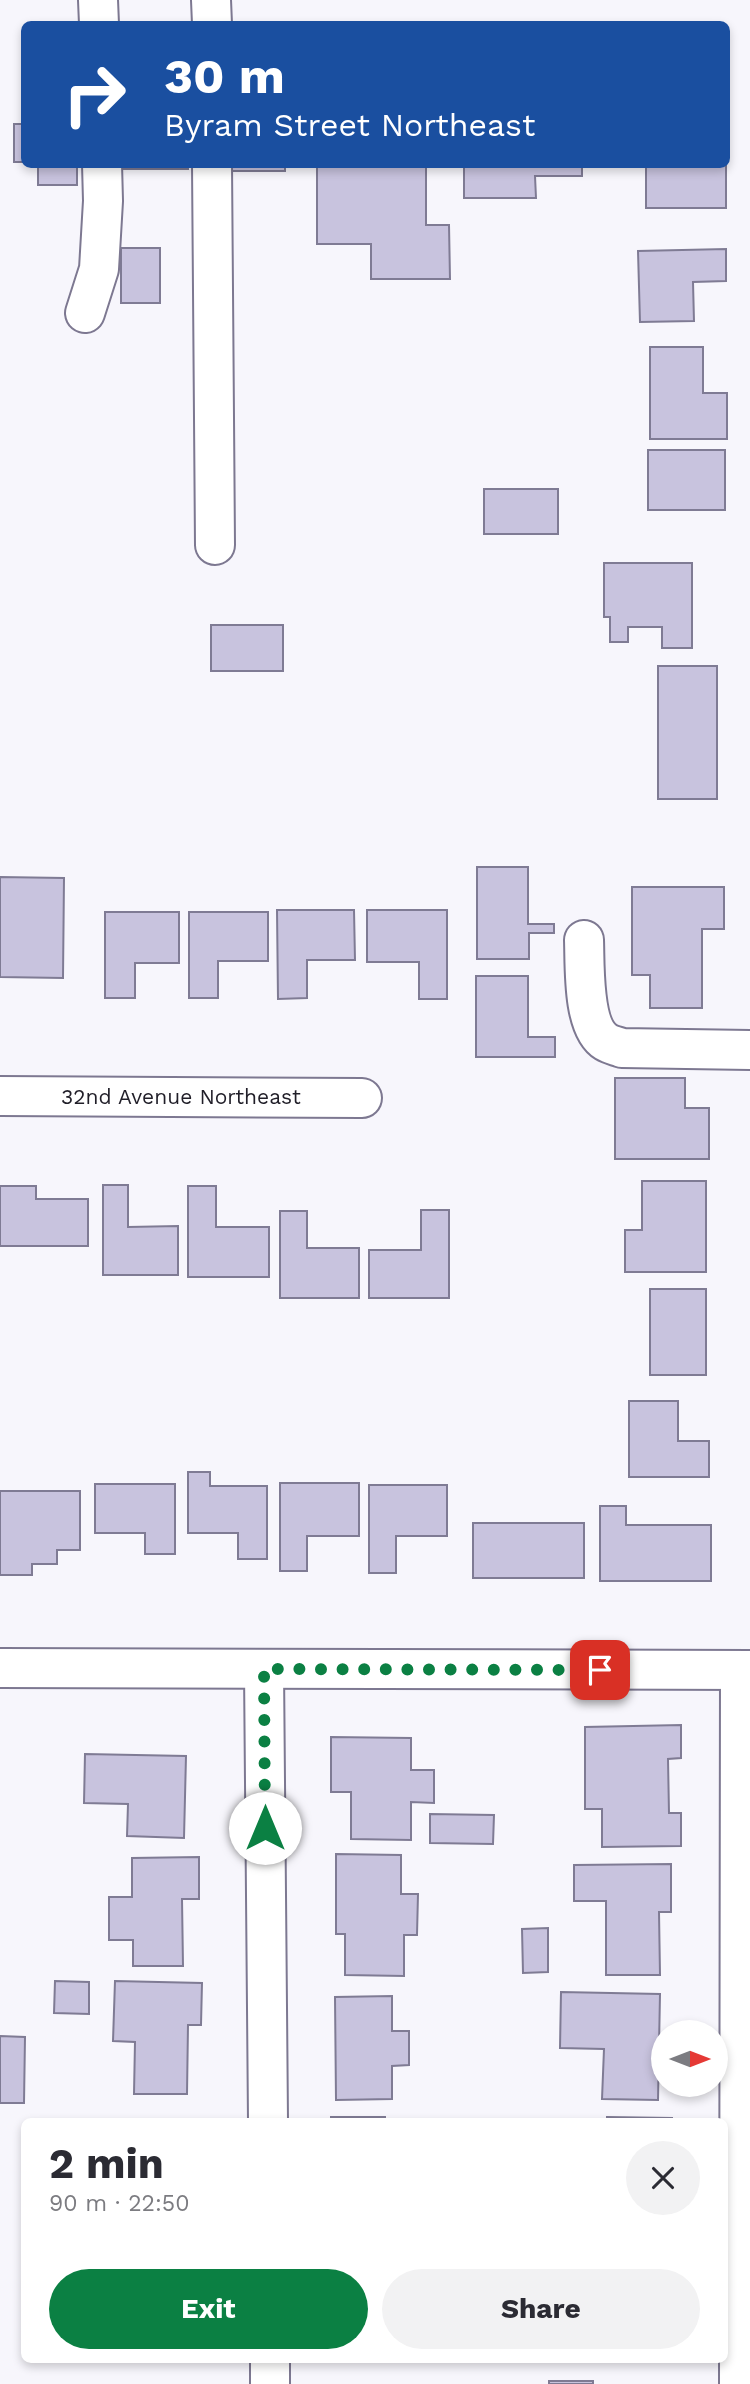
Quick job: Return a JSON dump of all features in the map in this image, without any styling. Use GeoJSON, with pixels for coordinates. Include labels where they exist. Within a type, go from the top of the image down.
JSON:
{"type":"FeatureCollection","features":[{"type":"Feature","properties":{"kind":"street"},"geometry":{"type":"LineString","coordinates":[[98,0],[99,21]]}},
{"type":"Feature","properties":{"kind":"street"},"geometry":{"type":"LineString","coordinates":[[211,0],[212,21]]}},
{"type":"Feature","properties":{"kind":"street"},"geometry":{"type":"LineString","coordinates":[[85,313],[99,268],[102,168]]}},
{"type":"Feature","properties":{"kind":"street"},"geometry":{"type":"LineString","coordinates":[[212,168],[215,545]]}},
{"type":"Feature","properties":{"kind":"street"},"geometry":{"type":"LineString","coordinates":[[584,940],[586,993],[591,1020],[604,1041],[622,1048],[750,1050]]}},
{"type":"Feature","properties":{"kind":"street","name":"32nd Avenue Northeast"},"geometry":{"type":"LineString","coordinates":[[0,1096],[362,1098]]}},
{"type":"Feature","properties":{"kind":"street"},"geometry":{"type":"LineString","coordinates":[[0,1668],[745,1670],[739,2384]]}},
{"type":"Feature","properties":{"kind":"street"},"geometry":{"type":"LineString","coordinates":[[264,1669],[268,2118]]}},
{"type":"Feature","properties":{"kind":"street"},"geometry":{"type":"LineString","coordinates":[[270,2363],[270,2384]]}},
{"type":"Feature","properties":{"kind":"building"},"geometry":{"type":"Polygon","coordinates":[[[14,124],[21,124],[21,162],[14,162],[14,124]]]}},
{"type":"Feature","properties":{"kind":"building"},"geometry":{"type":"Polygon","coordinates":[[[38,168],[77,168],[77,185],[38,185],[38,168]]]}},
{"type":"Feature","properties":{"kind":"building"},"geometry":{"type":"Polygon","coordinates":[[[121,168],[188,168],[188,169],[121,168]]]}},
{"type":"Feature","properties":{"kind":"building"},"geometry":{"type":"Polygon","coordinates":[[[232,168],[285,168],[285,171],[232,171],[232,168]]]}},
{"type":"Feature","properties":{"kind":"building"},"geometry":{"type":"Polygon","coordinates":[[[317,168],[426,168],[426,225],[449,225],[450,279],[371,279],[371,244],[317,244],[317,168]]]}},
{"type":"Feature","properties":{"kind":"building"},"geometry":{"type":"Polygon","coordinates":[[[464,168],[582,168],[582,176],[535,176],[536,198],[464,198],[464,168]]]}},
{"type":"Feature","properties":{"kind":"building"},"geometry":{"type":"Polygon","coordinates":[[[646,168],[726,168],[726,208],[646,208],[646,168]]]}},
{"type":"Feature","properties":{"kind":"building"},"geometry":{"type":"Polygon","coordinates":[[[121,248],[160,248],[160,303],[121,303],[121,248]]]}},
{"type":"Feature","properties":{"kind":"building"},"geometry":{"type":"Polygon","coordinates":[[[726,249],[726,281],[693,282],[694,321],[640,322],[638,251],[726,249]]]}},
{"type":"Feature","properties":{"kind":"building"},"geometry":{"type":"Polygon","coordinates":[[[650,347],[703,347],[703,393],[727,393],[727,439],[650,439],[650,347]]]}},
{"type":"Feature","properties":{"kind":"building"},"geometry":{"type":"Polygon","coordinates":[[[648,450],[725,450],[725,510],[648,510],[648,450]]]}},
{"type":"Feature","properties":{"kind":"building"},"geometry":{"type":"Polygon","coordinates":[[[484,489],[558,489],[558,534],[484,534],[484,489]]]}},
{"type":"Feature","properties":{"kind":"building"},"geometry":{"type":"Polygon","coordinates":[[[604,563],[692,563],[692,648],[662,648],[662,627],[628,627],[628,642],[610,642],[610,617],[604,617],[604,563]]]}},
{"type":"Feature","properties":{"kind":"building"},"geometry":{"type":"Polygon","coordinates":[[[211,625],[283,625],[283,671],[211,671],[211,625]]]}},
{"type":"Feature","properties":{"kind":"building"},"geometry":{"type":"Polygon","coordinates":[[[658,666],[717,666],[717,799],[658,799],[658,666]]]}},
{"type":"Feature","properties":{"kind":"building"},"geometry":{"type":"Polygon","coordinates":[[[477,867],[528,867],[528,924],[554,924],[554,933],[529,933],[529,959],[477,959],[477,867]]]}},
{"type":"Feature","properties":{"kind":"building"},"geometry":{"type":"Polygon","coordinates":[[[0,877],[64,878],[63,978],[0,977],[0,877]]]}},
{"type":"Feature","properties":{"kind":"building"},"geometry":{"type":"Polygon","coordinates":[[[632,887],[724,887],[724,929],[702,929],[702,1008],[650,1008],[650,975],[632,975],[632,887]]]}},
{"type":"Feature","properties":{"kind":"building"},"geometry":{"type":"Polygon","coordinates":[[[277,910],[354,910],[355,960],[307,960],[307,998],[278,999],[277,910]]]}},
{"type":"Feature","properties":{"kind":"building"},"geometry":{"type":"Polygon","coordinates":[[[367,910],[447,910],[447,999],[419,999],[419,962],[367,962],[367,910]]]}},
{"type":"Feature","properties":{"kind":"building"},"geometry":{"type":"Polygon","coordinates":[[[105,912],[179,912],[179,963],[135,963],[135,998],[105,998],[105,912]]]}},
{"type":"Feature","properties":{"kind":"building"},"geometry":{"type":"Polygon","coordinates":[[[189,912],[268,912],[268,961],[218,961],[218,998],[189,998],[189,912]]]}},
{"type":"Feature","properties":{"kind":"building"},"geometry":{"type":"Polygon","coordinates":[[[476,976],[528,976],[528,1037],[555,1037],[555,1057],[476,1057],[476,976]]]}},
{"type":"Feature","properties":{"kind":"building"},"geometry":{"type":"Polygon","coordinates":[[[615,1078],[685,1078],[685,1108],[709,1108],[709,1159],[615,1159],[615,1078]]]}},
{"type":"Feature","properties":{"kind":"building"},"geometry":{"type":"Polygon","coordinates":[[[642,1181],[706,1181],[706,1272],[625,1272],[625,1230],[642,1230],[642,1181]]]}},
{"type":"Feature","properties":{"kind":"building"},"geometry":{"type":"Polygon","coordinates":[[[103,1185],[128,1185],[128,1227],[178,1226],[178,1275],[103,1275],[103,1185]]]}},
{"type":"Feature","properties":{"kind":"building"},"geometry":{"type":"Polygon","coordinates":[[[0,1186],[36,1186],[36,1199],[88,1199],[88,1246],[0,1246],[0,1186]]]}},
{"type":"Feature","properties":{"kind":"building"},"geometry":{"type":"Polygon","coordinates":[[[188,1186],[216,1186],[216,1227],[269,1227],[269,1277],[188,1277],[188,1186]]]}},
{"type":"Feature","properties":{"kind":"building"},"geometry":{"type":"Polygon","coordinates":[[[421,1210],[449,1210],[449,1298],[369,1298],[369,1250],[421,1250],[421,1210]]]}},
{"type":"Feature","properties":{"kind":"building"},"geometry":{"type":"Polygon","coordinates":[[[280,1211],[307,1211],[307,1248],[359,1248],[359,1298],[280,1298],[280,1211]]]}},
{"type":"Feature","properties":{"kind":"building"},"geometry":{"type":"Polygon","coordinates":[[[650,1289],[706,1289],[706,1375],[650,1375],[650,1289]]]}},
{"type":"Feature","properties":{"kind":"building"},"geometry":{"type":"Polygon","coordinates":[[[629,1401],[678,1401],[678,1441],[709,1441],[709,1477],[629,1477],[629,1401]]]}},
{"type":"Feature","properties":{"kind":"building"},"geometry":{"type":"Polygon","coordinates":[[[188,1472],[210,1472],[210,1486],[267,1486],[267,1559],[238,1559],[238,1533],[188,1533],[188,1472]]]}},
{"type":"Feature","properties":{"kind":"building"},"geometry":{"type":"Polygon","coordinates":[[[280,1483],[359,1483],[359,1536],[307,1536],[307,1571],[280,1571],[280,1483]]]}},
{"type":"Feature","properties":{"kind":"building"},"geometry":{"type":"Polygon","coordinates":[[[95,1484],[175,1484],[175,1554],[145,1554],[145,1533],[95,1533],[95,1484]]]}},
{"type":"Feature","properties":{"kind":"building"},"geometry":{"type":"Polygon","coordinates":[[[369,1485],[447,1485],[447,1536],[396,1536],[396,1573],[369,1573],[369,1485]]]}},
{"type":"Feature","properties":{"kind":"building"},"geometry":{"type":"Polygon","coordinates":[[[0,1491],[80,1491],[80,1550],[57,1550],[57,1564],[32,1564],[32,1575],[0,1575],[0,1491]]]}},
{"type":"Feature","properties":{"kind":"building"},"geometry":{"type":"Polygon","coordinates":[[[600,1506],[626,1506],[626,1525],[711,1525],[711,1581],[600,1581],[600,1506]]]}},
{"type":"Feature","properties":{"kind":"building"},"geometry":{"type":"Polygon","coordinates":[[[473,1523],[584,1523],[584,1578],[473,1578],[473,1523]]]}},
{"type":"Feature","properties":{"kind":"building"},"geometry":{"type":"Polygon","coordinates":[[[681,1725],[681,1758],[668,1759],[669,1813],[681,1813],[681,1846],[602,1847],[602,1809],[585,1809],[585,1727],[681,1725]]]}},
{"type":"Feature","properties":{"kind":"building"},"geometry":{"type":"Polygon","coordinates":[[[331,1737],[411,1738],[411,1770],[434,1770],[434,1803],[411,1802],[411,1840],[351,1839],[351,1792],[331,1792],[331,1737]]]}},
{"type":"Feature","properties":{"kind":"building"},"geometry":{"type":"Polygon","coordinates":[[[85,1754],[186,1756],[184,1838],[127,1836],[128,1804],[84,1803],[85,1754]]]}},
{"type":"Feature","properties":{"kind":"building"},"geometry":{"type":"Polygon","coordinates":[[[430,1814],[494,1815],[493,1844],[430,1843],[430,1814]]]}},
{"type":"Feature","properties":{"kind":"building"},"geometry":{"type":"Polygon","coordinates":[[[336,1854],[401,1855],[401,1894],[418,1894],[417,1935],[404,1935],[404,1976],[345,1975],[345,1934],[336,1934],[336,1854]]]}},
{"type":"Feature","properties":{"kind":"building"},"geometry":{"type":"Polygon","coordinates":[[[199,1857],[199,1899],[182,1899],[183,1966],[133,1966],[133,1940],[109,1940],[109,1897],[132,1897],[132,1858],[199,1857]]]}},
{"type":"Feature","properties":{"kind":"building"},"geometry":{"type":"Polygon","coordinates":[[[671,1864],[671,1912],[659,1912],[660,1975],[606,1975],[606,1901],[574,1901],[574,1865],[671,1864]]]}},
{"type":"Feature","properties":{"kind":"building"},"geometry":{"type":"Polygon","coordinates":[[[548,1928],[548,1972],[523,1973],[522,1929],[548,1928]]]}},
{"type":"Feature","properties":{"kind":"building"},"geometry":{"type":"Polygon","coordinates":[[[55,1981],[89,1982],[89,2014],[54,2013],[55,1981]]]}},
{"type":"Feature","properties":{"kind":"building"},"geometry":{"type":"Polygon","coordinates":[[[115,1981],[202,1983],[201,2025],[188,2025],[187,2094],[134,2094],[135,2042],[113,2041],[115,1981]]]}},
{"type":"Feature","properties":{"kind":"building"},"geometry":{"type":"Polygon","coordinates":[[[561,1992],[660,1994],[660,2020],[651,2020],[651,2097],[658,2097],[658,2100],[602,2099],[604,2049],[560,2048],[561,1992]]]}},
{"type":"Feature","properties":{"kind":"building"},"geometry":{"type":"Polygon","coordinates":[[[392,1996],[392,2031],[409,2031],[409,2065],[392,2066],[392,2099],[336,2100],[335,1997],[392,1996]]]}},
{"type":"Feature","properties":{"kind":"building"},"geometry":{"type":"Polygon","coordinates":[[[0,2036],[25,2037],[24,2103],[0,2103],[0,2036]]]}},
{"type":"Feature","properties":{"kind":"building"},"geometry":{"type":"Polygon","coordinates":[[[331,2117],[385,2117],[385,2118],[331,2117]]]}},
{"type":"Feature","properties":{"kind":"building"},"geometry":{"type":"Polygon","coordinates":[[[607,2117],[672,2118],[607,2118],[607,2117]]]}},
{"type":"Feature","properties":{"kind":"building"},"geometry":{"type":"Polygon","coordinates":[[[549,2381],[593,2381],[593,2384],[549,2384],[549,2381]]]}},
{"type":"Feature","properties":{"kind":"route"},"geometry":{"type":"LineString","coordinates":[[265,1828],[264,1669],[600,1670]]}}]}
